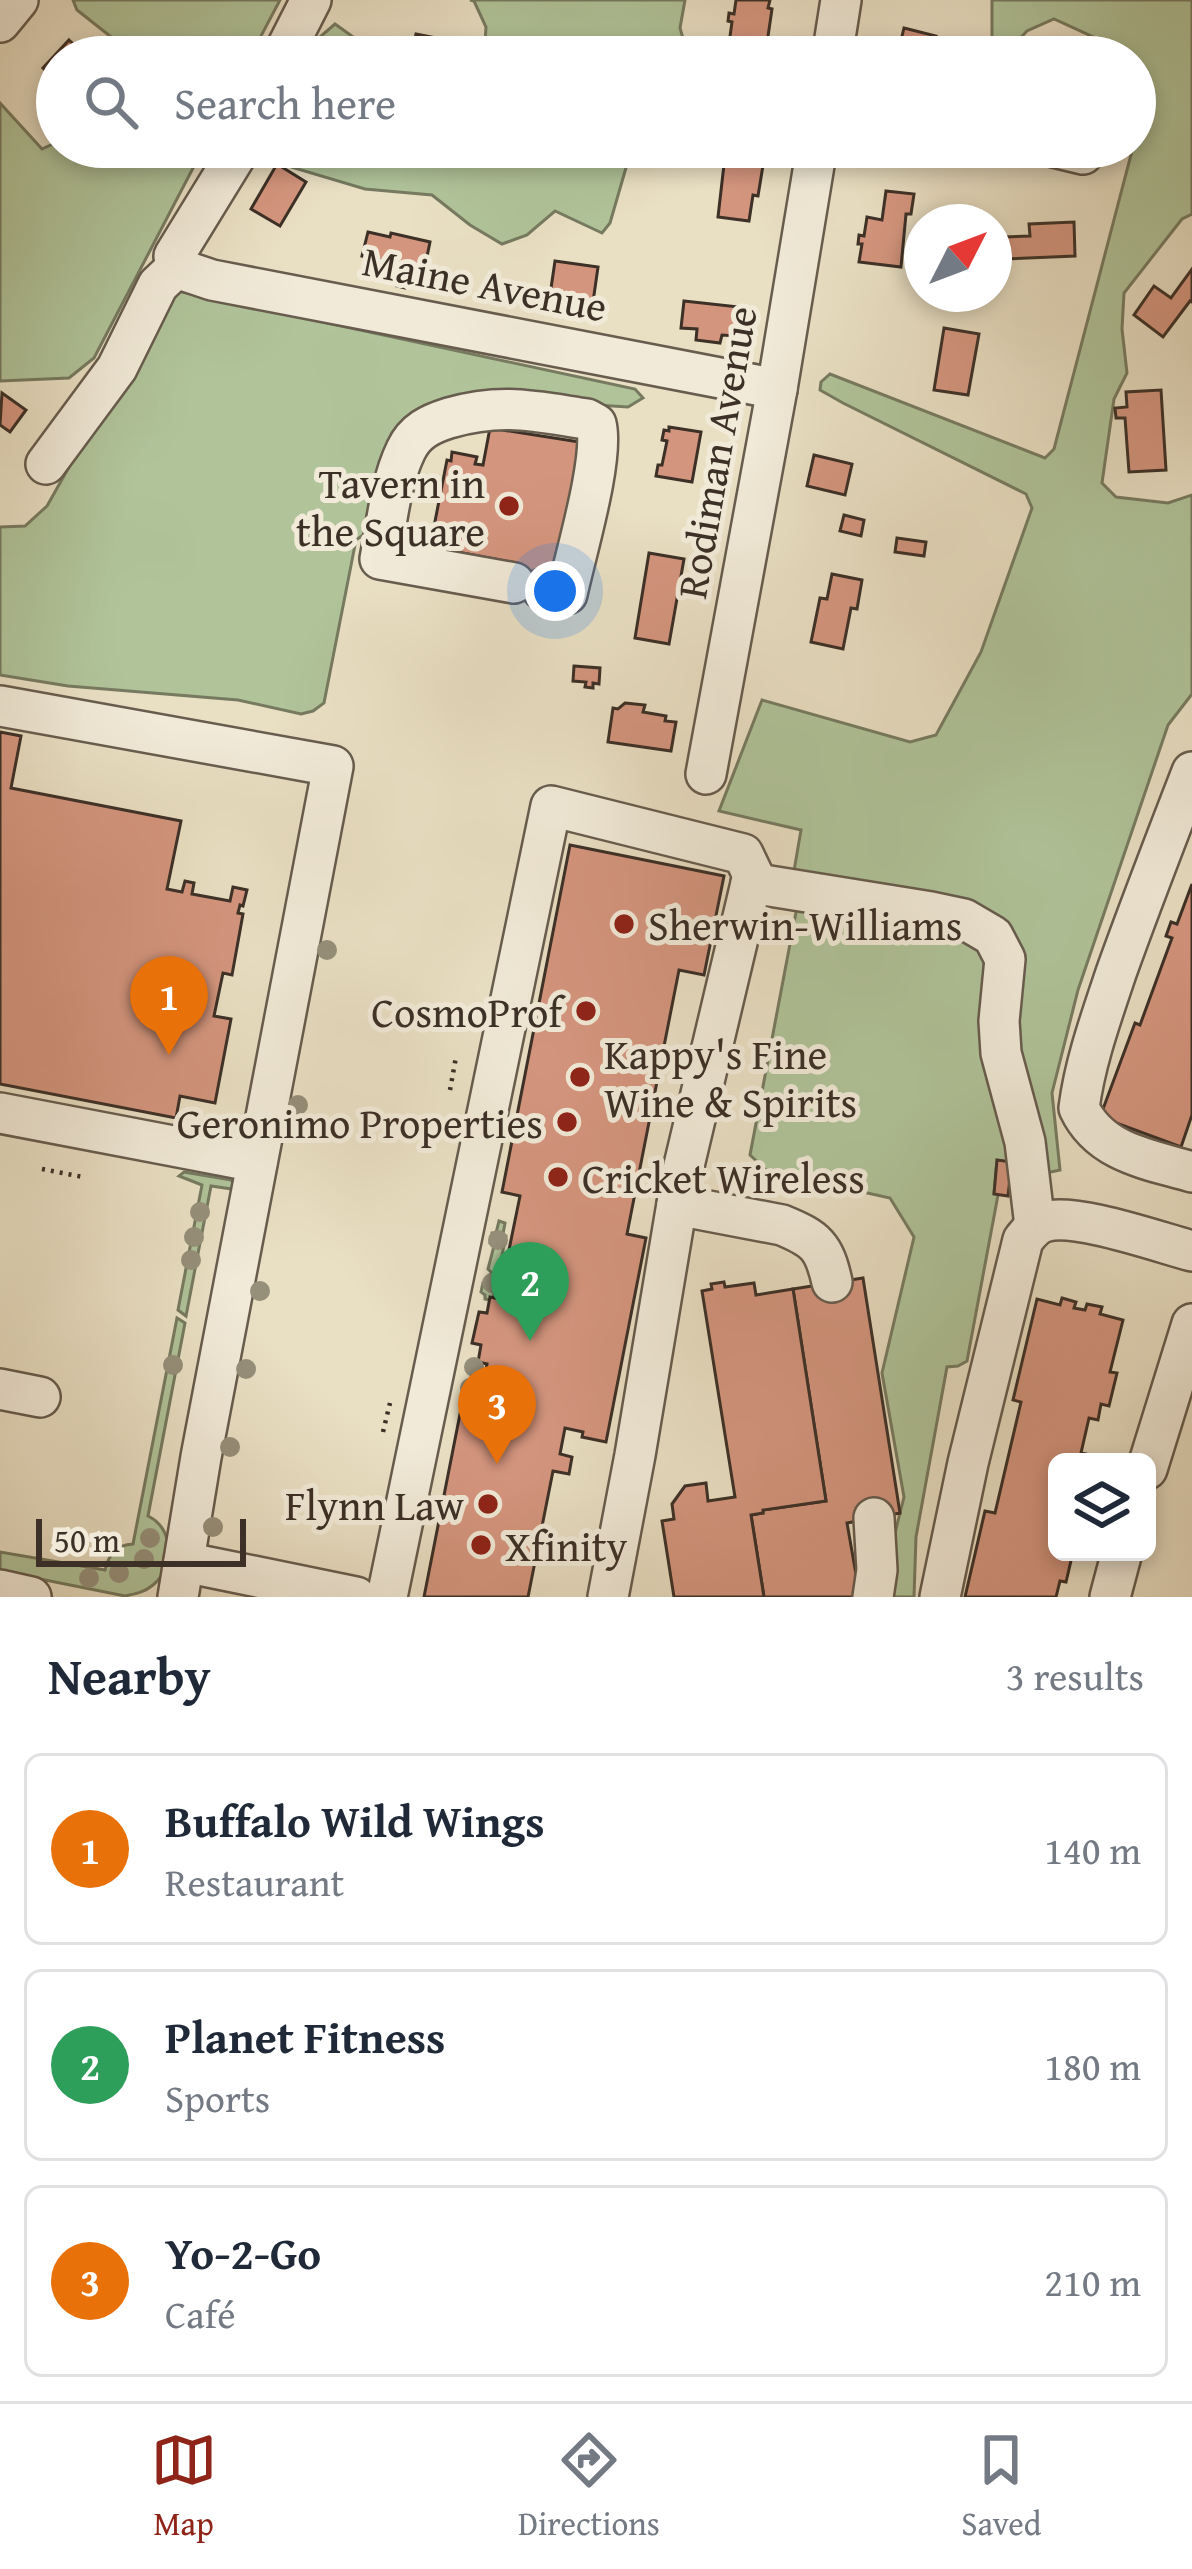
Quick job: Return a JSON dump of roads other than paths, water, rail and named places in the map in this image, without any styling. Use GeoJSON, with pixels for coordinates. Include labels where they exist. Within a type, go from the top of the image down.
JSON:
{"type":"FeatureCollection","features":[{"type":"Feature","properties":{"kind":"street"},"geometry":{"type":"LineString","coordinates":[[0,22],[18,0]]}},
{"type":"Feature","properties":{"kind":"street"},"geometry":{"type":"LineString","coordinates":[[293,36],[311,0]]}},
{"type":"Feature","properties":{"kind":"street"},"geometry":{"type":"LineString","coordinates":[[835,36],[841,0]]}},
{"type":"Feature","properties":{"kind":"street"},"geometry":{"type":"LineString","coordinates":[[46,464],[117,368],[158,285],[176,268],[174,256],[228,168]]}},
{"type":"Feature","properties":{"kind":"street","name":"Rodiman Avenue"},"geometry":{"type":"LineString","coordinates":[[706,774],[814,168]]}},
{"type":"Feature","properties":{"kind":"street","name":"Maine Avenue"},"geometry":{"type":"LineString","coordinates":[[176,268],[226,283],[777,388]]}},
{"type":"Feature","properties":{"kind":"street"},"geometry":{"type":"LineString","coordinates":[[510,407],[586,418],[596,424],[596,462],[567,594],[528,586],[380,559],[405,452],[414,436],[430,424],[510,407]]}},
{"type":"Feature","properties":{"kind":"street"},"geometry":{"type":"LineString","coordinates":[[0,706],[333,766],[181,1579],[356,1597]]}},
{"type":"Feature","properties":{"kind":"street"},"geometry":{"type":"LineString","coordinates":[[1192,772],[1098,1027],[1079,1108],[1098,1137],[1121,1151],[1192,1172]]}},
{"type":"Feature","properties":{"kind":"street"},"geometry":{"type":"LineString","coordinates":[[387,1597],[551,806],[743,854],[753,875],[677,1205],[608,1597]]}},
{"type":"Feature","properties":{"kind":"street"},"geometry":{"type":"LineString","coordinates":[[752,883],[947,915],[993,936],[1005,959],[1001,1053],[1025,1142],[1035,1226]]}},
{"type":"Feature","properties":{"kind":"street"},"geometry":{"type":"LineString","coordinates":[[0,1113],[257,1162]]}},
{"type":"Feature","properties":{"kind":"street"},"geometry":{"type":"LineString","coordinates":[[677,1205],[798,1232],[823,1249],[832,1282]]}},
{"type":"Feature","properties":{"kind":"street"},"geometry":{"type":"LineString","coordinates":[[940,1597],[1023,1240],[1047,1220],[1073,1220],[1192,1251]]}},
{"type":"Feature","properties":{"kind":"street"},"geometry":{"type":"LineString","coordinates":[[1152,1453],[1192,1324]]}},
{"type":"Feature","properties":{"kind":"street"},"geometry":{"type":"LineString","coordinates":[[0,1389],[40,1397]]}},
{"type":"Feature","properties":{"kind":"street"},"geometry":{"type":"LineString","coordinates":[[873,1597],[877,1570],[874,1518]]}},
{"type":"Feature","properties":{"kind":"street"},"geometry":{"type":"LineString","coordinates":[[1110,1597],[1120,1561]]}},
{"type":"Feature","properties":{"kind":"street"},"geometry":{"type":"LineString","coordinates":[[0,1591],[31,1597]]}},
{"type":"Feature","properties":{"kind":"place","name":"Tavern in the Square"},"geometry":{"type":"Point","coordinates":[509,506]}},
{"type":"Feature","properties":{"kind":"place","name":"Sherwin-Williams"},"geometry":{"type":"Point","coordinates":[624,924]}},
{"type":"Feature","properties":{"kind":"place","name":"CosmoProf"},"geometry":{"type":"Point","coordinates":[586,1011]}},
{"type":"Feature","properties":{"kind":"place","name":"Buffalo Wild Wings"},"geometry":{"type":"Point","coordinates":[169,1055]}},
{"type":"Feature","properties":{"kind":"place","name":"Kappy's Fine Wine & Spirits"},"geometry":{"type":"Point","coordinates":[580,1077]}},
{"type":"Feature","properties":{"kind":"place","name":"Geronimo Properties"},"geometry":{"type":"Point","coordinates":[567,1122]}},
{"type":"Feature","properties":{"kind":"place","name":"Cricket Wireless"},"geometry":{"type":"Point","coordinates":[558,1177]}},
{"type":"Feature","properties":{"kind":"place","name":"Planet Fitness"},"geometry":{"type":"Point","coordinates":[530,1341]}},
{"type":"Feature","properties":{"kind":"place","name":"Yo-2-Go"},"geometry":{"type":"Point","coordinates":[497,1464]}},
{"type":"Feature","properties":{"kind":"place","name":"Flynn Law"},"geometry":{"type":"Point","coordinates":[488,1504]}},
{"type":"Feature","properties":{"kind":"place","name":"Xfinity"},"geometry":{"type":"Point","coordinates":[481,1545]}}]}
